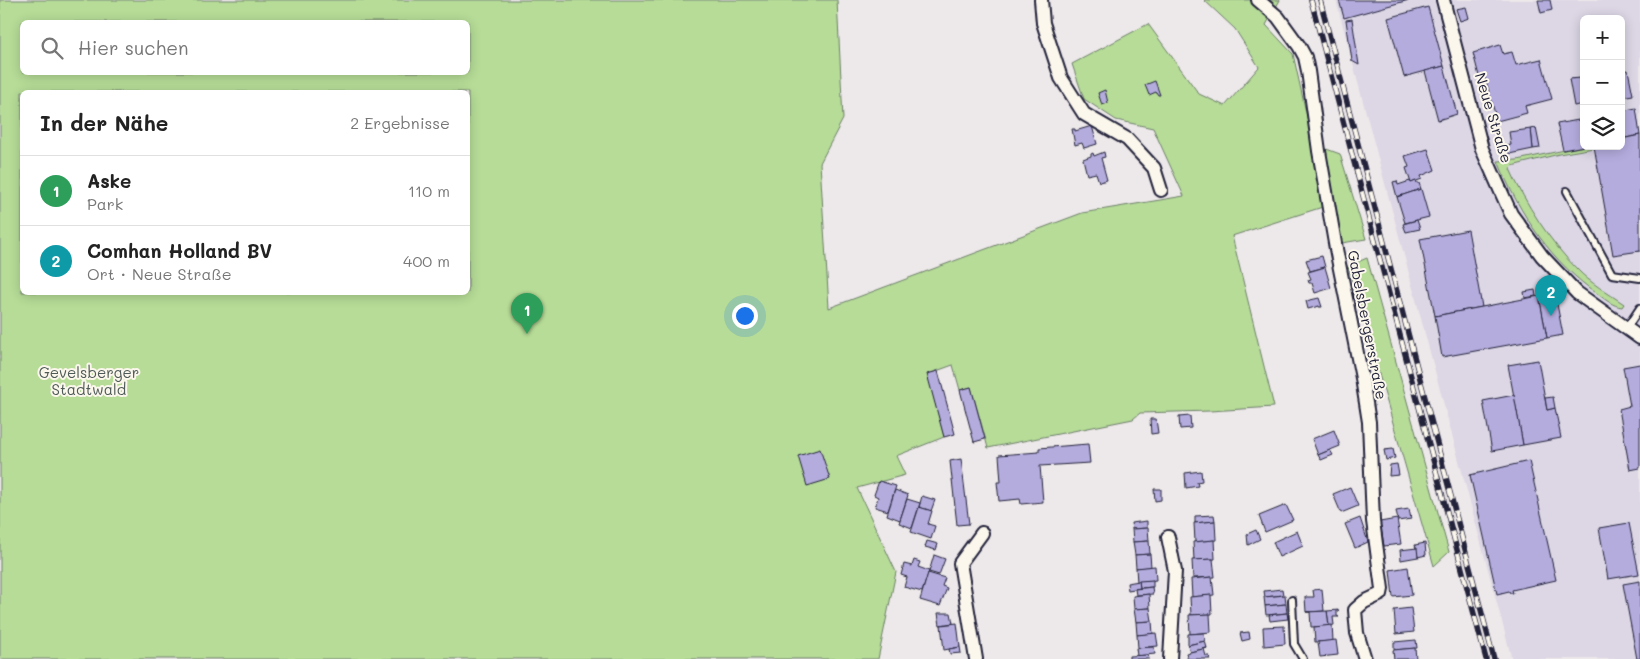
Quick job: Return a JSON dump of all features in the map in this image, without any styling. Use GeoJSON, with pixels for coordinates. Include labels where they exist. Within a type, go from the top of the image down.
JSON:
{"type":"FeatureCollection","features":[{"type":"Feature","properties":{"kind":"street"},"geometry":{"type":"LineString","coordinates":[[1041,0],[1043,23],[1061,78],[1084,114],[1127,140],[1154,168],[1161,190]]}},
{"type":"Feature","properties":{"kind":"street","name":"Gabelsbergerstraße"},"geometry":{"type":"LineString","coordinates":[[1258,0],[1278,17],[1305,58],[1336,249],[1362,378],[1369,422],[1373,520],[1382,589],[1381,594],[1364,602],[1356,610],[1357,633],[1365,659]]}},
{"type":"Feature","properties":{"kind":"street","name":"Neue Straße"},"geometry":{"type":"LineString","coordinates":[[1442,0],[1482,149],[1511,214],[1542,256],[1577,293],[1640,338]]}},
{"type":"Feature","properties":{"kind":"street"},"geometry":{"type":"LineString","coordinates":[[976,659],[960,563],[982,534]]}},
{"type":"Feature","properties":{"kind":"street"},"geometry":{"type":"LineString","coordinates":[[1168,537],[1174,571],[1170,659]]}},
{"type":"Feature","properties":{"kind":"lane"},"geometry":{"type":"LineString","coordinates":[[1567,191],[1612,274],[1640,278]]}},
{"type":"Feature","properties":{"kind":"lane"},"geometry":{"type":"LineString","coordinates":[[1626,329],[1640,308]]}},
{"type":"Feature","properties":{"kind":"lane"},"geometry":{"type":"LineString","coordinates":[[1292,600],[1294,644],[1303,659]]}},
{"type":"Feature","properties":{"kind":"shaded area"},"geometry":{"type":"Polygon","coordinates":[[[1336,0],[1640,0],[1640,659],[1512,659],[1336,0]]]}},
{"type":"Feature","properties":{"kind":"green space","name":"Gevelsberger Stadtwald"},"geometry":{"type":"Polygon","coordinates":[[[0,0],[837,0],[843,119],[820,163],[829,308],[1082,213],[1184,196],[1153,128],[1116,120],[1084,99],[1072,64],[1148,24],[1199,94],[1225,106],[1259,67],[1235,29],[1204,0],[1280,0],[1266,25],[1293,54],[1313,144],[1340,154],[1366,239],[1342,243],[1332,204],[1232,236],[1274,407],[1140,413],[1133,419],[988,448],[971,387],[960,390],[953,365],[928,374],[944,437],[896,456],[905,475],[857,488],[896,572],[878,659],[0,659],[0,0]]]}},
{"type":"Feature","properties":{"kind":"green space"},"geometry":{"type":"Polygon","coordinates":[[[1580,147],[1580,150],[1582,150],[1512,166],[1510,169],[1523,195],[1557,247],[1588,279],[1624,304],[1622,307],[1610,302],[1582,282],[1566,268],[1539,236],[1516,200],[1498,161],[1517,160],[1580,147]]]}},
{"type":"Feature","properties":{"kind":"green space"},"geometry":{"type":"Polygon","coordinates":[[[1367,258],[1449,552],[1434,566],[1348,266],[1367,258]]]}},
{"type":"Feature","properties":{"kind":"building"},"geometry":{"type":"Polygon","coordinates":[[[1339,0],[1409,0],[1344,18],[1339,0]]]}},
{"type":"Feature","properties":{"kind":"building"},"geometry":{"type":"Polygon","coordinates":[[[1538,0],[1550,0],[1552,10],[1541,13],[1538,0]]]}},
{"type":"Feature","properties":{"kind":"building"},"geometry":{"type":"Polygon","coordinates":[[[1428,7],[1444,66],[1404,77],[1388,18],[1428,7]]]}},
{"type":"Feature","properties":{"kind":"building"},"geometry":{"type":"Polygon","coordinates":[[[1466,7],[1469,18],[1460,21],[1456,9],[1466,7]]]}},
{"type":"Feature","properties":{"kind":"building"},"geometry":{"type":"Polygon","coordinates":[[[1352,19],[1359,65],[1352,61],[1346,20],[1352,19]]]}},
{"type":"Feature","properties":{"kind":"building"},"geometry":{"type":"Polygon","coordinates":[[[1500,45],[1503,54],[1512,52],[1516,65],[1541,59],[1552,99],[1525,106],[1527,113],[1497,121],[1484,74],[1479,76],[1473,53],[1500,45]]]}},
{"type":"Feature","properties":{"kind":"building"},"geometry":{"type":"Polygon","coordinates":[[[1444,66],[1457,114],[1438,120],[1425,71],[1444,66]]]}},
{"type":"Feature","properties":{"kind":"building"},"geometry":{"type":"Polygon","coordinates":[[[1625,70],[1628,70],[1633,95],[1625,96],[1625,70]]]}},
{"type":"Feature","properties":{"kind":"building"},"geometry":{"type":"Polygon","coordinates":[[[1580,78],[1580,105],[1574,106],[1569,79],[1580,78]]]}},
{"type":"Feature","properties":{"kind":"building"},"geometry":{"type":"Polygon","coordinates":[[[1155,81],[1160,95],[1156,92],[1149,95],[1145,85],[1155,81]]]}},
{"type":"Feature","properties":{"kind":"building"},"geometry":{"type":"Polygon","coordinates":[[[1105,90],[1108,103],[1102,105],[1098,93],[1105,90]]]}},
{"type":"Feature","properties":{"kind":"building"},"geometry":{"type":"Polygon","coordinates":[[[1636,108],[1640,135],[1625,138],[1625,110],[1636,108]]]}},
{"type":"Feature","properties":{"kind":"building"},"geometry":{"type":"Polygon","coordinates":[[[1580,120],[1580,147],[1563,150],[1557,124],[1580,120]]]}},
{"type":"Feature","properties":{"kind":"building"},"geometry":{"type":"Polygon","coordinates":[[[1092,126],[1097,144],[1084,148],[1082,143],[1075,145],[1072,129],[1075,129],[1075,131],[1092,126]]]}},
{"type":"Feature","properties":{"kind":"building"},"geometry":{"type":"Polygon","coordinates":[[[1536,128],[1540,148],[1533,149],[1531,129],[1536,128]]]}},
{"type":"Feature","properties":{"kind":"building"},"geometry":{"type":"Polygon","coordinates":[[[1531,129],[1533,149],[1509,154],[1505,144],[1506,146],[1511,145],[1509,132],[1531,129]]]}},
{"type":"Feature","properties":{"kind":"building"},"geometry":{"type":"Polygon","coordinates":[[[1640,135],[1640,251],[1613,255],[1595,150],[1625,150],[1625,138],[1640,135]]]}},
{"type":"Feature","properties":{"kind":"building"},"geometry":{"type":"Polygon","coordinates":[[[1428,149],[1435,170],[1421,176],[1422,179],[1411,183],[1406,168],[1409,167],[1405,156],[1428,149]]]}},
{"type":"Feature","properties":{"kind":"building"},"geometry":{"type":"Polygon","coordinates":[[[1104,152],[1105,157],[1101,158],[1107,180],[1099,182],[1096,173],[1087,175],[1083,159],[1091,156],[1093,153],[1094,156],[1104,152]]]}},
{"type":"Feature","properties":{"kind":"building"},"geometry":{"type":"Polygon","coordinates":[[[1397,181],[1398,185],[1416,181],[1421,189],[1397,197],[1393,182],[1397,181]]]}},
{"type":"Feature","properties":{"kind":"building"},"geometry":{"type":"Polygon","coordinates":[[[1421,189],[1429,217],[1405,223],[1397,197],[1421,189]]]}},
{"type":"Feature","properties":{"kind":"building"},"geometry":{"type":"Polygon","coordinates":[[[1417,220],[1420,229],[1406,232],[1403,224],[1417,220]]]}},
{"type":"Feature","properties":{"kind":"building"},"geometry":{"type":"Polygon","coordinates":[[[1468,230],[1482,307],[1435,316],[1420,239],[1468,230]]]}},
{"type":"Feature","properties":{"kind":"building"},"geometry":{"type":"Polygon","coordinates":[[[1322,256],[1325,267],[1310,271],[1306,260],[1322,256]]]}},
{"type":"Feature","properties":{"kind":"building"},"geometry":{"type":"Polygon","coordinates":[[[1325,267],[1331,288],[1315,293],[1312,283],[1309,283],[1308,280],[1311,279],[1308,272],[1325,267]]]}},
{"type":"Feature","properties":{"kind":"building"},"geometry":{"type":"Polygon","coordinates":[[[1535,290],[1536,296],[1525,298],[1524,292],[1535,290]]]}},
{"type":"Feature","properties":{"kind":"building"},"geometry":{"type":"Polygon","coordinates":[[[1555,294],[1563,335],[1547,338],[1539,296],[1555,294]]]}},
{"type":"Feature","properties":{"kind":"building"},"geometry":{"type":"Polygon","coordinates":[[[1539,296],[1547,338],[1442,357],[1435,316],[1539,296]]]}},
{"type":"Feature","properties":{"kind":"building"},"geometry":{"type":"Polygon","coordinates":[[[1319,298],[1322,307],[1308,309],[1306,301],[1319,298]]]}},
{"type":"Feature","properties":{"kind":"building"},"geometry":{"type":"Polygon","coordinates":[[[1538,360],[1547,410],[1555,408],[1561,438],[1523,445],[1508,365],[1538,360]]]}},
{"type":"Feature","properties":{"kind":"building"},"geometry":{"type":"Polygon","coordinates":[[[1640,364],[1640,468],[1630,470],[1619,409],[1630,406],[1623,367],[1640,364]]]}},
{"type":"Feature","properties":{"kind":"building"},"geometry":{"type":"Polygon","coordinates":[[[938,371],[955,434],[944,437],[927,374],[938,371]]]}},
{"type":"Feature","properties":{"kind":"building"},"geometry":{"type":"Polygon","coordinates":[[[971,387],[985,439],[974,442],[960,390],[971,387]]]}},
{"type":"Feature","properties":{"kind":"building"},"geometry":{"type":"Polygon","coordinates":[[[1514,395],[1523,445],[1492,451],[1483,401],[1514,395]]]}},
{"type":"Feature","properties":{"kind":"building"},"geometry":{"type":"Polygon","coordinates":[[[1553,397],[1555,408],[1547,410],[1545,398],[1553,397]]]}},
{"type":"Feature","properties":{"kind":"building"},"geometry":{"type":"Polygon","coordinates":[[[1190,416],[1191,428],[1180,429],[1179,417],[1190,416]]]}},
{"type":"Feature","properties":{"kind":"building"},"geometry":{"type":"Polygon","coordinates":[[[1150,419],[1156,419],[1158,433],[1151,434],[1150,419]]]}},
{"type":"Feature","properties":{"kind":"building"},"geometry":{"type":"Polygon","coordinates":[[[1334,430],[1340,446],[1318,455],[1312,439],[1334,430]]]}},
{"type":"Feature","properties":{"kind":"building"},"geometry":{"type":"Polygon","coordinates":[[[1088,444],[1090,463],[1040,466],[1043,502],[1021,504],[1020,499],[999,501],[997,482],[1001,482],[999,455],[1039,452],[1039,448],[1088,444]]]}},
{"type":"Feature","properties":{"kind":"building"},"geometry":{"type":"Polygon","coordinates":[[[820,449],[830,479],[807,486],[798,456],[820,449]]]}},
{"type":"Feature","properties":{"kind":"building"},"geometry":{"type":"Polygon","coordinates":[[[1393,449],[1395,458],[1386,460],[1384,450],[1393,449]]]}},
{"type":"Feature","properties":{"kind":"building"},"geometry":{"type":"Polygon","coordinates":[[[1330,450],[1333,455],[1321,460],[1318,455],[1330,450]]]}},
{"type":"Feature","properties":{"kind":"building"},"geometry":{"type":"Polygon","coordinates":[[[961,459],[969,524],[957,525],[950,461],[961,459]]]}},
{"type":"Feature","properties":{"kind":"building"},"geometry":{"type":"Polygon","coordinates":[[[1529,461],[1556,580],[1512,590],[1513,593],[1509,591],[1497,594],[1470,475],[1529,461]]]}},
{"type":"Feature","properties":{"kind":"building"},"geometry":{"type":"Polygon","coordinates":[[[1397,464],[1399,475],[1389,476],[1390,465],[1397,464]]]}},
{"type":"Feature","properties":{"kind":"building"},"geometry":{"type":"Polygon","coordinates":[[[1201,471],[1202,481],[1197,482],[1198,486],[1186,488],[1185,473],[1201,471]]]}},
{"type":"Feature","properties":{"kind":"building"},"geometry":{"type":"Polygon","coordinates":[[[879,481],[896,486],[888,511],[875,507],[878,497],[874,495],[879,481]]]}},
{"type":"Feature","properties":{"kind":"building"},"geometry":{"type":"Polygon","coordinates":[[[1350,487],[1358,506],[1341,513],[1333,494],[1350,487]]]}},
{"type":"Feature","properties":{"kind":"building"},"geometry":{"type":"Polygon","coordinates":[[[1154,489],[1161,489],[1161,500],[1155,501],[1154,489]]]}},
{"type":"Feature","properties":{"kind":"building"},"geometry":{"type":"Polygon","coordinates":[[[895,490],[908,495],[900,520],[887,515],[895,490]]]}},
{"type":"Feature","properties":{"kind":"building"},"geometry":{"type":"Polygon","coordinates":[[[922,496],[935,500],[931,511],[919,507],[922,496]]]}},
{"type":"Feature","properties":{"kind":"building"},"geometry":{"type":"Polygon","coordinates":[[[907,499],[920,503],[912,528],[899,523],[907,499]]]}},
{"type":"Feature","properties":{"kind":"building"},"geometry":{"type":"Polygon","coordinates":[[[1286,505],[1293,520],[1265,532],[1259,516],[1286,505]]]}},
{"type":"Feature","properties":{"kind":"building"},"geometry":{"type":"Polygon","coordinates":[[[919,507],[932,511],[928,524],[935,526],[931,539],[911,532],[919,507]]]}},
{"type":"Feature","properties":{"kind":"building"},"geometry":{"type":"Polygon","coordinates":[[[1409,509],[1411,519],[1398,521],[1396,511],[1409,509]]]}},
{"type":"Feature","properties":{"kind":"building"},"geometry":{"type":"Polygon","coordinates":[[[1214,515],[1215,521],[1195,523],[1195,516],[1214,515]]]}},
{"type":"Feature","properties":{"kind":"building"},"geometry":{"type":"Polygon","coordinates":[[[1360,518],[1368,542],[1355,548],[1345,524],[1360,518]]]}},
{"type":"Feature","properties":{"kind":"building"},"geometry":{"type":"Polygon","coordinates":[[[1397,519],[1401,544],[1384,546],[1380,522],[1397,519]]]}},
{"type":"Feature","properties":{"kind":"building"},"geometry":{"type":"Polygon","coordinates":[[[1147,521],[1147,528],[1132,529],[1131,523],[1147,521]]]}},
{"type":"Feature","properties":{"kind":"building"},"geometry":{"type":"Polygon","coordinates":[[[1215,521],[1216,540],[1195,542],[1194,523],[1215,521]]]}},
{"type":"Feature","properties":{"kind":"building"},"geometry":{"type":"Polygon","coordinates":[[[1629,523],[1639,574],[1608,579],[1599,528],[1629,523]]]}},
{"type":"Feature","properties":{"kind":"building"},"geometry":{"type":"Polygon","coordinates":[[[1148,528],[1149,541],[1133,542],[1132,529],[1148,528]]]}},
{"type":"Feature","properties":{"kind":"building"},"geometry":{"type":"Polygon","coordinates":[[[1256,530],[1260,539],[1248,545],[1247,534],[1256,530]]]}},
{"type":"Feature","properties":{"kind":"building"},"geometry":{"type":"Polygon","coordinates":[[[1297,531],[1303,546],[1279,557],[1273,542],[1297,531]]]}},
{"type":"Feature","properties":{"kind":"building"},"geometry":{"type":"Polygon","coordinates":[[[1214,540],[1215,559],[1194,560],[1193,542],[1214,540]]]}},
{"type":"Feature","properties":{"kind":"building"},"geometry":{"type":"Polygon","coordinates":[[[927,541],[938,544],[936,550],[925,547],[927,541]]]}},
{"type":"Feature","properties":{"kind":"building"},"geometry":{"type":"Polygon","coordinates":[[[1149,541],[1150,554],[1135,555],[1133,542],[1149,541]]]}},
{"type":"Feature","properties":{"kind":"building"},"geometry":{"type":"Polygon","coordinates":[[[1425,543],[1426,555],[1418,557],[1415,545],[1425,543]]]}},
{"type":"Feature","properties":{"kind":"building"},"geometry":{"type":"Polygon","coordinates":[[[1417,548],[1418,557],[1401,560],[1400,550],[1417,548]]]}},
{"type":"Feature","properties":{"kind":"building"},"geometry":{"type":"Polygon","coordinates":[[[1150,554],[1151,567],[1136,568],[1135,555],[1150,554]]]}},
{"type":"Feature","properties":{"kind":"building"},"geometry":{"type":"Polygon","coordinates":[[[934,555],[945,559],[939,575],[929,572],[934,555]]]}},
{"type":"Feature","properties":{"kind":"building"},"geometry":{"type":"Polygon","coordinates":[[[1213,559],[1215,577],[1193,578],[1192,560],[1213,559]]]}},
{"type":"Feature","properties":{"kind":"building"},"geometry":{"type":"Polygon","coordinates":[[[914,560],[920,562],[918,567],[929,571],[922,592],[904,587],[907,577],[901,575],[904,564],[912,566],[914,560]]]}},
{"type":"Feature","properties":{"kind":"building"},"geometry":{"type":"Polygon","coordinates":[[[1155,566],[1156,580],[1137,582],[1136,568],[1155,566]]]}},
{"type":"Feature","properties":{"kind":"building"},"geometry":{"type":"Polygon","coordinates":[[[1408,567],[1412,595],[1393,597],[1390,570],[1408,567]]]}},
{"type":"Feature","properties":{"kind":"building"},"geometry":{"type":"Polygon","coordinates":[[[928,573],[945,578],[942,586],[947,588],[940,606],[920,600],[928,573]]]}},
{"type":"Feature","properties":{"kind":"building"},"geometry":{"type":"Polygon","coordinates":[[[1212,577],[1214,595],[1192,597],[1191,579],[1212,577]]]}},
{"type":"Feature","properties":{"kind":"building"},"geometry":{"type":"Polygon","coordinates":[[[1153,580],[1153,587],[1140,588],[1139,581],[1153,580]]]}},
{"type":"Feature","properties":{"kind":"building"},"geometry":{"type":"Polygon","coordinates":[[[1139,581],[1140,588],[1128,590],[1127,583],[1139,581]]]}},
{"type":"Feature","properties":{"kind":"building"},"geometry":{"type":"Polygon","coordinates":[[[1640,581],[1640,659],[1637,659],[1623,584],[1640,581]]]}},
{"type":"Feature","properties":{"kind":"building"},"geometry":{"type":"Polygon","coordinates":[[[1152,587],[1153,594],[1136,595],[1135,589],[1152,587]]]}},
{"type":"Feature","properties":{"kind":"building"},"geometry":{"type":"Polygon","coordinates":[[[1282,589],[1283,595],[1265,597],[1264,591],[1282,589]]]}},
{"type":"Feature","properties":{"kind":"building"},"geometry":{"type":"Polygon","coordinates":[[[1322,589],[1324,611],[1306,612],[1305,597],[1314,597],[1313,590],[1322,589]]]}},
{"type":"Feature","properties":{"kind":"building"},"geometry":{"type":"Polygon","coordinates":[[[1149,594],[1150,608],[1134,609],[1133,596],[1149,594]]]}},
{"type":"Feature","properties":{"kind":"building"},"geometry":{"type":"Polygon","coordinates":[[[1211,595],[1212,614],[1191,615],[1190,597],[1211,595]]]}},
{"type":"Feature","properties":{"kind":"building"},"geometry":{"type":"Polygon","coordinates":[[[1285,595],[1286,604],[1265,606],[1264,597],[1285,595]]]}},
{"type":"Feature","properties":{"kind":"building"},"geometry":{"type":"Polygon","coordinates":[[[1286,604],[1287,613],[1266,615],[1265,606],[1286,604]]]}},
{"type":"Feature","properties":{"kind":"building"},"geometry":{"type":"Polygon","coordinates":[[[1150,608],[1152,621],[1136,622],[1134,609],[1150,608]]]}},
{"type":"Feature","properties":{"kind":"building"},"geometry":{"type":"Polygon","coordinates":[[[1411,608],[1414,632],[1396,634],[1394,610],[1411,608]]]}},
{"type":"Feature","properties":{"kind":"building"},"geometry":{"type":"Polygon","coordinates":[[[1339,610],[1337,611],[1337,616],[1339,617],[1333,617],[1334,625],[1329,626],[1327,611],[1339,610]]]}},
{"type":"Feature","properties":{"kind":"building"},"geometry":{"type":"Polygon","coordinates":[[[1327,611],[1329,626],[1311,627],[1310,612],[1306,612],[1327,611]]]}},
{"type":"Feature","properties":{"kind":"building"},"geometry":{"type":"Polygon","coordinates":[[[938,613],[951,613],[953,623],[940,625],[938,613]]]}},
{"type":"Feature","properties":{"kind":"building"},"geometry":{"type":"Polygon","coordinates":[[[1287,613],[1288,619],[1270,621],[1269,615],[1287,613]]]}},
{"type":"Feature","properties":{"kind":"building"},"geometry":{"type":"Polygon","coordinates":[[[1210,614],[1211,632],[1190,634],[1189,615],[1210,614]]]}},
{"type":"Feature","properties":{"kind":"building"},"geometry":{"type":"Polygon","coordinates":[[[1152,621],[1153,634],[1137,635],[1136,622],[1152,621]]]}},
{"type":"Feature","properties":{"kind":"building"},"geometry":{"type":"Polygon","coordinates":[[[957,623],[960,647],[944,650],[941,625],[957,623]]]}},
{"type":"Feature","properties":{"kind":"building"},"geometry":{"type":"Polygon","coordinates":[[[1332,625],[1333,641],[1315,642],[1314,627],[1332,625]]]}},
{"type":"Feature","properties":{"kind":"building"},"geometry":{"type":"Polygon","coordinates":[[[1284,626],[1285,644],[1264,646],[1263,627],[1284,626]]]}},
{"type":"Feature","properties":{"kind":"building"},"geometry":{"type":"Polygon","coordinates":[[[1249,632],[1250,639],[1242,641],[1240,633],[1249,632]]]}},
{"type":"Feature","properties":{"kind":"building"},"geometry":{"type":"Polygon","coordinates":[[[1156,633],[1158,646],[1138,648],[1137,635],[1156,633]]]}},
{"type":"Feature","properties":{"kind":"building"},"geometry":{"type":"Polygon","coordinates":[[[1204,633],[1205,641],[1188,645],[1188,634],[1204,633]]]}},
{"type":"Feature","properties":{"kind":"building"},"geometry":{"type":"Polygon","coordinates":[[[1336,640],[1338,655],[1320,657],[1318,642],[1336,640]]]}},
{"type":"Feature","properties":{"kind":"building"},"geometry":{"type":"Polygon","coordinates":[[[1416,640],[1417,648],[1394,650],[1394,642],[1416,640]]]}},
{"type":"Feature","properties":{"kind":"building"},"geometry":{"type":"Polygon","coordinates":[[[1205,641],[1207,648],[1190,652],[1188,645],[1205,641]]]}},
{"type":"Feature","properties":{"kind":"building"},"geometry":{"type":"Polygon","coordinates":[[[960,647],[961,653],[950,654],[949,649],[960,647]]]}},
{"type":"Feature","properties":{"kind":"building"},"geometry":{"type":"Polygon","coordinates":[[[1154,647],[1155,654],[1137,656],[1136,648],[1154,647]]]}},
{"type":"Feature","properties":{"kind":"building"},"geometry":{"type":"Polygon","coordinates":[[[1207,648],[1204,649],[1206,656],[1209,656],[1210,659],[1188,659],[1186,653],[1207,648]]]}},
{"type":"Feature","properties":{"kind":"building"},"geometry":{"type":"Polygon","coordinates":[[[1415,648],[1416,659],[1394,659],[1393,650],[1415,648]]]}},
{"type":"Feature","properties":{"kind":"building"},"geometry":{"type":"Polygon","coordinates":[[[1148,655],[1149,659],[1129,659],[1129,656],[1148,655]]]}},
{"type":"Feature","properties":{"kind":"railway"},"geometry":{"type":"LineString","coordinates":[[1311,0],[1486,659]]}},
{"type":"Feature","properties":{"kind":"railway"},"geometry":{"type":"LineString","coordinates":[[1320,0],[1494,659]]}},
{"type":"Feature","properties":{"kind":"place","name":"Comhan Holland BV"},"geometry":{"type":"Point","coordinates":[1551,316]}},
{"type":"Feature","properties":{"kind":"place","name":"Aske"},"geometry":{"type":"Point","coordinates":[527,334]}}]}
